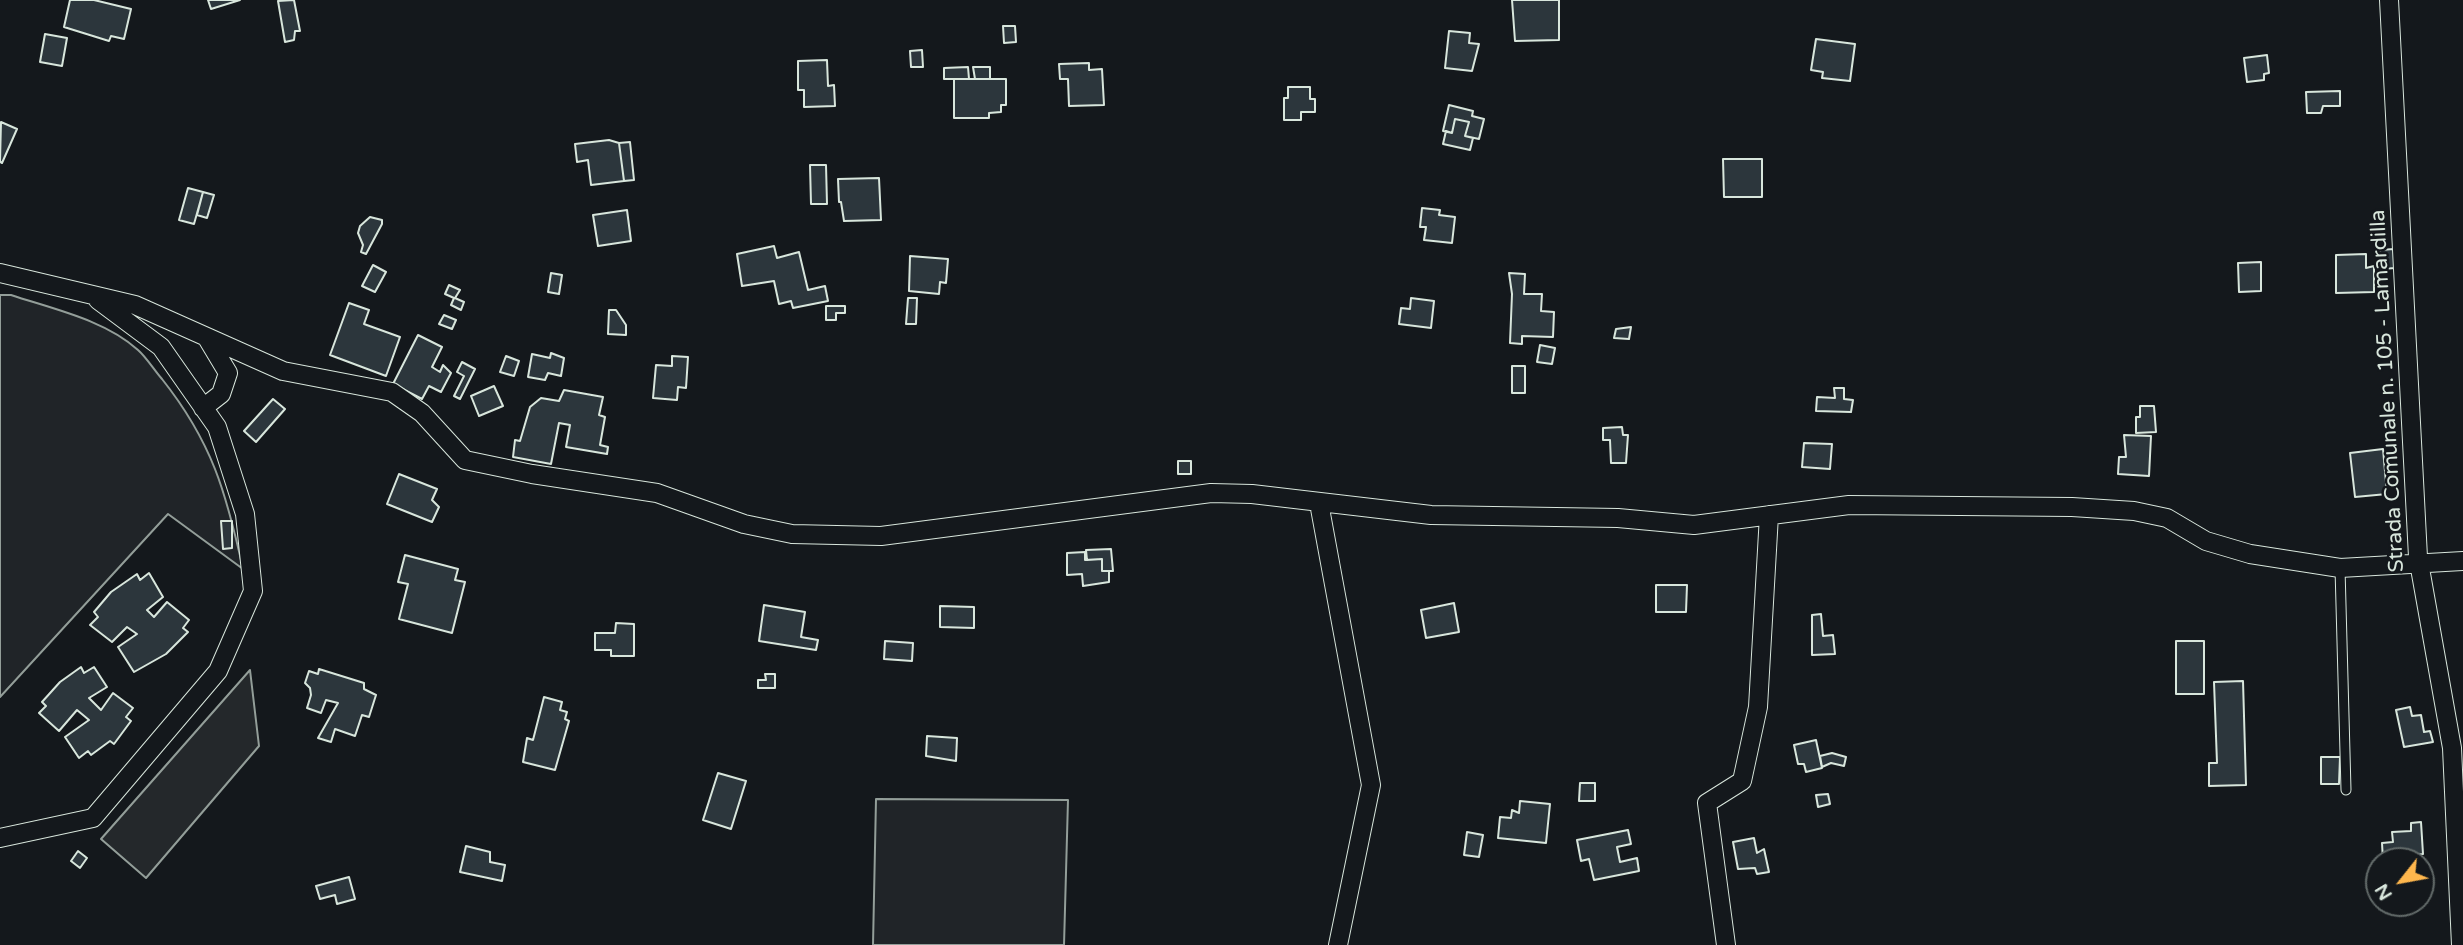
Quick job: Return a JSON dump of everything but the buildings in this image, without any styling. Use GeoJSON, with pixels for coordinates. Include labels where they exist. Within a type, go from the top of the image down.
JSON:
{"type":"FeatureCollection","features":[{"type":"Feature","properties":{"kind":"street","name":"Strada Comunale n. 105 - Lamardilla"},"geometry":{"type":"LineString","coordinates":[[2389,0],[2419,565],[2452,748],[2461,945]]}},
{"type":"Feature","properties":{"kind":"street"},"geometry":{"type":"LineString","coordinates":[[0,273],[95,298],[135,305],[283,371],[391,392],[422,413],[465,460],[532,474],[657,493],[744,524],[792,534],[894,535],[1211,493],[1252,494],[1431,515],[1618,518],[1694,525],[1849,505],[2134,511],[2167,518],[2206,541],[2250,554],[2340,568],[2463,561]]}},
{"type":"Feature","properties":{"kind":"street"},"geometry":{"type":"LineString","coordinates":[[0,838],[93,818],[218,671],[253,591],[245,514],[217,427],[161,347],[95,298]]}},
{"type":"Feature","properties":{"kind":"street"},"geometry":{"type":"LineString","coordinates":[[161,347],[174,323]]}},
{"type":"Feature","properties":{"kind":"street"},"geometry":{"type":"LineString","coordinates":[[203,408],[221,394],[228,373],[207,338]]}},
{"type":"Feature","properties":{"kind":"street"},"geometry":{"type":"LineString","coordinates":[[1319,503],[1371,785],[1338,945]]}},
{"type":"Feature","properties":{"kind":"street"},"geometry":{"type":"LineString","coordinates":[[1726,945],[1707,803],[1742,780],[1758,707],[1769,515]]}},
{"type":"Feature","properties":{"kind":"lane"},"geometry":{"type":"LineString","coordinates":[[2340,568],[2346,790]]}},
{"type":"Feature","properties":{"kind":"shaded area"},"geometry":{"type":"Polygon","coordinates":[[[0,295],[11,295],[94,323],[138,350],[179,402],[205,446],[223,492],[243,569],[168,514],[0,697],[0,295]]]}},
{"type":"Feature","properties":{"kind":"shaded area"},"geometry":{"type":"Polygon","coordinates":[[[250,670],[259,746],[146,878],[101,839],[250,670]]]}},
{"type":"Feature","properties":{"kind":"shaded area"},"geometry":{"type":"Polygon","coordinates":[[[876,799],[1068,800],[1064,945],[873,945],[876,799]]]}}]}
